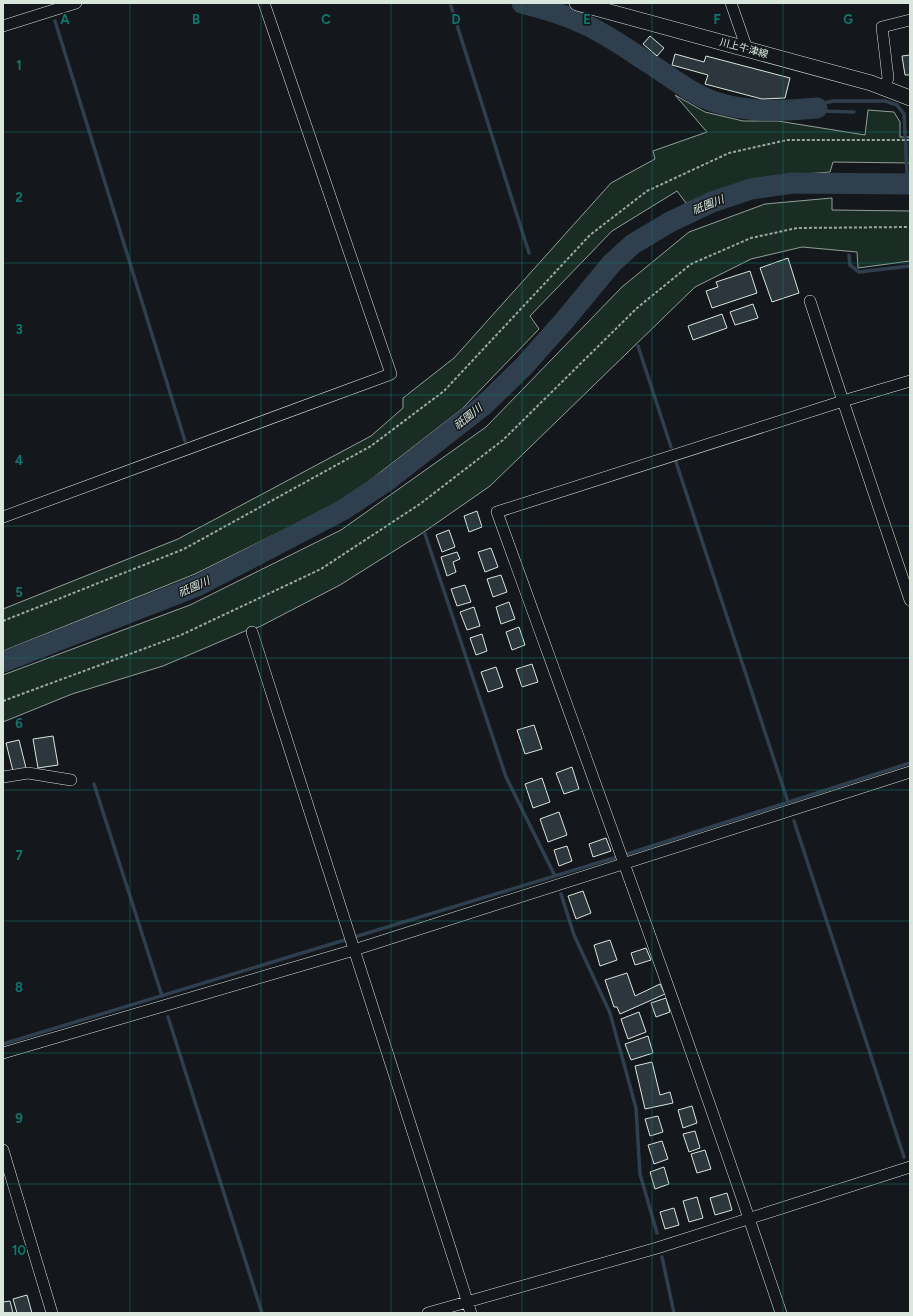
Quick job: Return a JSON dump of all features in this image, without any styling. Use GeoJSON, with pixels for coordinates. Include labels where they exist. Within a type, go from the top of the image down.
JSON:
{"type":"FeatureCollection","features":[{"type":"Feature","properties":{"kind":"main road","name":"川上牛津線"},"geometry":{"type":"LineString","coordinates":[[577,3],[871,83],[910,98]]}},
{"type":"Feature","properties":{"kind":"street"},"geometry":{"type":"LineString","coordinates":[[3,26],[76,3]]}},
{"type":"Feature","properties":{"kind":"street"},"geometry":{"type":"LineString","coordinates":[[3,517],[391,374],[264,3]]}},
{"type":"Feature","properties":{"kind":"street"},"geometry":{"type":"LineString","coordinates":[[732,3],[747,49]]}},
{"type":"Feature","properties":{"kind":"street"},"geometry":{"type":"LineString","coordinates":[[885,88],[888,78],[882,28],[910,20]]}},
{"type":"Feature","properties":{"kind":"street"},"geometry":{"type":"LineString","coordinates":[[810,301],[910,600]]}},
{"type":"Feature","properties":{"kind":"street"},"geometry":{"type":"LineString","coordinates":[[781,1313],[624,864],[497,512],[910,380]]}},
{"type":"Feature","properties":{"kind":"street"},"geometry":{"type":"LineString","coordinates":[[252,632],[471,1313]]}},
{"type":"Feature","properties":{"kind":"street"},"geometry":{"type":"LineString","coordinates":[[3,1053],[354,950],[910,772]]}},
{"type":"Feature","properties":{"kind":"street"},"geometry":{"type":"LineString","coordinates":[[3,777],[28,773],[71,780]]}},
{"type":"Feature","properties":{"kind":"street"},"geometry":{"type":"LineString","coordinates":[[3,1150],[52,1313]]}},
{"type":"Feature","properties":{"kind":"street"},"geometry":{"type":"LineString","coordinates":[[428,1313],[656,1248],[910,1167]]}},
{"type":"Feature","properties":{"kind":"path"},"geometry":{"type":"LineString","coordinates":[[3,621],[184,549],[371,446],[444,391],[590,236],[647,191],[729,153],[787,140],[910,140]]}},
{"type":"Feature","properties":{"kind":"path"},"geometry":{"type":"LineString","coordinates":[[3,701],[181,635],[321,569],[420,504],[503,440],[637,308],[691,264],[751,238],[796,228],[910,227]]}},
{"type":"Feature","properties":{"kind":"green space"},"geometry":{"type":"Polygon","coordinates":[[[675,95],[705,112],[743,121],[778,121],[865,135],[868,110],[894,112],[900,122],[900,137],[910,137],[910,163],[833,162],[830,172],[766,177],[686,203],[677,191],[612,231],[530,316],[539,329],[462,409],[346,499],[195,574],[3,651],[3,609],[178,539],[371,436],[403,408],[403,398],[454,358],[611,183],[655,159],[653,151],[707,132],[675,95]]]}},
{"type":"Feature","properties":{"kind":"green space"},"geometry":{"type":"Polygon","coordinates":[[[832,198],[832,210],[910,211],[910,261],[858,268],[857,252],[802,247],[751,259],[695,287],[490,486],[421,534],[340,585],[259,627],[245,631],[163,666],[72,694],[3,722],[3,675],[190,605],[341,530],[486,427],[622,287],[689,232],[765,204],[832,198]]]}},
{"type":"Feature","properties":{"kind":"building"},"geometry":{"type":"Polygon","coordinates":[[[650,36],[664,48],[657,56],[643,44],[650,36]]]}},
{"type":"Feature","properties":{"kind":"building"},"geometry":{"type":"Polygon","coordinates":[[[675,54],[704,62],[706,56],[790,78],[785,98],[762,99],[705,84],[708,75],[672,65],[675,54]]]}},
{"type":"Feature","properties":{"kind":"building"},"geometry":{"type":"Polygon","coordinates":[[[910,55],[910,75],[905,75],[902,56],[910,55]]]}},
{"type":"Feature","properties":{"kind":"building"},"geometry":{"type":"Polygon","coordinates":[[[788,258],[799,293],[772,302],[760,268],[788,258]]]}},
{"type":"Feature","properties":{"kind":"building"},"geometry":{"type":"Polygon","coordinates":[[[750,271],[757,293],[712,308],[706,291],[718,287],[716,282],[750,271]]]}},
{"type":"Feature","properties":{"kind":"building"},"geometry":{"type":"Polygon","coordinates":[[[753,304],[758,318],[735,325],[730,312],[753,304]]]}},
{"type":"Feature","properties":{"kind":"building"},"geometry":{"type":"Polygon","coordinates":[[[722,314],[727,328],[693,340],[688,326],[722,314]]]}},
{"type":"Feature","properties":{"kind":"building"},"geometry":{"type":"Polygon","coordinates":[[[477,511],[482,527],[469,532],[464,516],[477,511]]]}},
{"type":"Feature","properties":{"kind":"building"},"geometry":{"type":"Polygon","coordinates":[[[449,530],[455,547],[442,552],[436,535],[449,530]]]}},
{"type":"Feature","properties":{"kind":"building"},"geometry":{"type":"Polygon","coordinates":[[[491,548],[498,567],[485,572],[478,552],[491,548]]]}},
{"type":"Feature","properties":{"kind":"building"},"geometry":{"type":"Polygon","coordinates":[[[457,552],[460,559],[453,562],[456,572],[447,576],[441,557],[457,552]]]}},
{"type":"Feature","properties":{"kind":"building"},"geometry":{"type":"Polygon","coordinates":[[[501,575],[507,592],[493,597],[487,579],[501,575]]]}},
{"type":"Feature","properties":{"kind":"building"},"geometry":{"type":"Polygon","coordinates":[[[465,585],[471,602],[457,606],[451,589],[465,585]]]}},
{"type":"Feature","properties":{"kind":"building"},"geometry":{"type":"Polygon","coordinates":[[[509,602],[515,619],[501,624],[496,607],[509,602]]]}},
{"type":"Feature","properties":{"kind":"building"},"geometry":{"type":"Polygon","coordinates":[[[474,607],[480,626],[467,630],[460,612],[474,607]]]}},
{"type":"Feature","properties":{"kind":"building"},"geometry":{"type":"Polygon","coordinates":[[[519,627],[525,645],[512,650],[506,632],[519,627]]]}},
{"type":"Feature","properties":{"kind":"building"},"geometry":{"type":"Polygon","coordinates":[[[482,634],[487,651],[476,655],[470,638],[482,634]]]}},
{"type":"Feature","properties":{"kind":"building"},"geometry":{"type":"Polygon","coordinates":[[[532,664],[538,682],[522,687],[516,669],[532,664]]]}},
{"type":"Feature","properties":{"kind":"building"},"geometry":{"type":"Polygon","coordinates":[[[496,667],[503,687],[488,692],[481,672],[496,667]]]}},
{"type":"Feature","properties":{"kind":"building"},"geometry":{"type":"Polygon","coordinates":[[[534,725],[542,749],[525,754],[517,730],[534,725]]]}},
{"type":"Feature","properties":{"kind":"building"},"geometry":{"type":"Polygon","coordinates":[[[53,736],[58,765],[38,768],[33,739],[53,736]]]}},
{"type":"Feature","properties":{"kind":"building"},"geometry":{"type":"Polygon","coordinates":[[[19,740],[26,768],[13,771],[6,743],[19,740]]]}},
{"type":"Feature","properties":{"kind":"building"},"geometry":{"type":"Polygon","coordinates":[[[572,767],[579,789],[564,794],[556,773],[572,767]]]}},
{"type":"Feature","properties":{"kind":"building"},"geometry":{"type":"Polygon","coordinates":[[[542,778],[550,802],[533,808],[525,784],[542,778]]]}},
{"type":"Feature","properties":{"kind":"building"},"geometry":{"type":"Polygon","coordinates":[[[559,812],[567,835],[548,842],[540,819],[559,812]]]}},
{"type":"Feature","properties":{"kind":"building"},"geometry":{"type":"Polygon","coordinates":[[[606,838],[611,851],[593,857],[589,844],[606,838]]]}},
{"type":"Feature","properties":{"kind":"building"},"geometry":{"type":"Polygon","coordinates":[[[567,846],[572,861],[559,866],[554,850],[567,846]]]}},
{"type":"Feature","properties":{"kind":"building"},"geometry":{"type":"Polygon","coordinates":[[[583,891],[591,913],[576,919],[568,896],[583,891]]]}},
{"type":"Feature","properties":{"kind":"building"},"geometry":{"type":"Polygon","coordinates":[[[610,940],[617,960],[600,966],[594,945],[610,940]]]}},
{"type":"Feature","properties":{"kind":"building"},"geometry":{"type":"Polygon","coordinates":[[[646,948],[651,960],[635,965],[631,953],[646,948]]]}},
{"type":"Feature","properties":{"kind":"building"},"geometry":{"type":"Polygon","coordinates":[[[627,973],[635,996],[660,984],[665,994],[620,1014],[617,1007],[614,1007],[605,980],[627,973]]]}},
{"type":"Feature","properties":{"kind":"building"},"geometry":{"type":"Polygon","coordinates":[[[666,998],[670,1012],[656,1017],[651,1003],[666,998]]]}},
{"type":"Feature","properties":{"kind":"building"},"geometry":{"type":"Polygon","coordinates":[[[639,1012],[646,1032],[628,1039],[621,1019],[639,1012]]]}},
{"type":"Feature","properties":{"kind":"building"},"geometry":{"type":"Polygon","coordinates":[[[648,1036],[653,1053],[631,1060],[625,1044],[648,1036]]]}},
{"type":"Feature","properties":{"kind":"building"},"geometry":{"type":"Polygon","coordinates":[[[652,1062],[660,1095],[670,1092],[673,1103],[645,1109],[635,1066],[652,1062]]]}},
{"type":"Feature","properties":{"kind":"building"},"geometry":{"type":"Polygon","coordinates":[[[692,1106],[697,1123],[683,1128],[678,1110],[692,1106]]]}},
{"type":"Feature","properties":{"kind":"building"},"geometry":{"type":"Polygon","coordinates":[[[658,1116],[663,1132],[650,1136],[645,1119],[658,1116]]]}},
{"type":"Feature","properties":{"kind":"building"},"geometry":{"type":"Polygon","coordinates":[[[695,1131],[700,1148],[689,1152],[683,1134],[695,1131]]]}},
{"type":"Feature","properties":{"kind":"building"},"geometry":{"type":"Polygon","coordinates":[[[662,1141],[668,1159],[654,1164],[648,1145],[662,1141]]]}},
{"type":"Feature","properties":{"kind":"building"},"geometry":{"type":"Polygon","coordinates":[[[705,1150],[711,1169],[697,1173],[691,1154],[705,1150]]]}},
{"type":"Feature","properties":{"kind":"building"},"geometry":{"type":"Polygon","coordinates":[[[664,1167],[669,1184],[655,1189],[650,1172],[664,1167]]]}},
{"type":"Feature","properties":{"kind":"building"},"geometry":{"type":"Polygon","coordinates":[[[727,1193],[732,1210],[715,1215],[710,1198],[727,1193]]]}},
{"type":"Feature","properties":{"kind":"building"},"geometry":{"type":"Polygon","coordinates":[[[697,1197],[703,1218],[689,1222],[683,1201],[697,1197]]]}},
{"type":"Feature","properties":{"kind":"building"},"geometry":{"type":"Polygon","coordinates":[[[674,1208],[679,1225],[665,1229],[660,1212],[674,1208]]]}},
{"type":"Feature","properties":{"kind":"building"},"geometry":{"type":"Polygon","coordinates":[[[27,1295],[32,1313],[17,1313],[13,1299],[27,1295]]]}},
{"type":"Feature","properties":{"kind":"building"},"geometry":{"type":"Polygon","coordinates":[[[10,1301],[13,1313],[3,1313],[3,1302],[10,1301]]]}},
{"type":"Feature","properties":{"kind":"waterway"},"geometry":{"type":"LineString","coordinates":[[522,3],[560,14],[591,27],[691,91],[715,102],[727,106],[753,110],[817,108]]}},
{"type":"Feature","properties":{"kind":"waterway"},"geometry":{"type":"LineString","coordinates":[[451,6],[529,253]]}},
{"type":"Feature","properties":{"kind":"waterway"},"geometry":{"type":"LineString","coordinates":[[55,21],[185,441]]}},
{"type":"Feature","properties":{"kind":"waterway"},"geometry":{"type":"LineString","coordinates":[[854,112],[823,111],[817,108],[823,103],[834,101],[885,101],[897,105],[904,114],[907,173],[909,184]]}},
{"type":"Feature","properties":{"kind":"waterway","name":"祇園川"},"geometry":{"type":"LineString","coordinates":[[3,662],[197,586],[343,510],[388,480],[484,405],[524,366],[612,263],[633,244],[670,222],[712,202],[751,189],[793,183],[910,184]]}},
{"type":"Feature","properties":{"kind":"waterway"},"geometry":{"type":"LineString","coordinates":[[849,255],[850,265],[859,272],[910,266]]}},
{"type":"Feature","properties":{"kind":"waterway"},"geometry":{"type":"LineString","coordinates":[[638,346],[671,447]]}},
{"type":"Feature","properties":{"kind":"waterway"},"geometry":{"type":"LineString","coordinates":[[676,462],[788,802]]}},
{"type":"Feature","properties":{"kind":"waterway"},"geometry":{"type":"LineString","coordinates":[[425,534],[506,777],[555,876]]}},
{"type":"Feature","properties":{"kind":"waterway"},"geometry":{"type":"LineString","coordinates":[[3,1044],[627,854],[910,763]]}},
{"type":"Feature","properties":{"kind":"waterway"},"geometry":{"type":"LineString","coordinates":[[94,784],[162,996]]}},
{"type":"Feature","properties":{"kind":"waterway"},"geometry":{"type":"LineString","coordinates":[[794,821],[904,1157]]}},
{"type":"Feature","properties":{"kind":"waterway"},"geometry":{"type":"LineString","coordinates":[[561,894],[574,935],[610,1013],[636,1108],[640,1174],[657,1233]]}},
{"type":"Feature","properties":{"kind":"waterway"},"geometry":{"type":"LineString","coordinates":[[168,1017],[262,1313]]}},
{"type":"Feature","properties":{"kind":"waterway"},"geometry":{"type":"LineString","coordinates":[[662,1257],[674,1313]]}}]}
